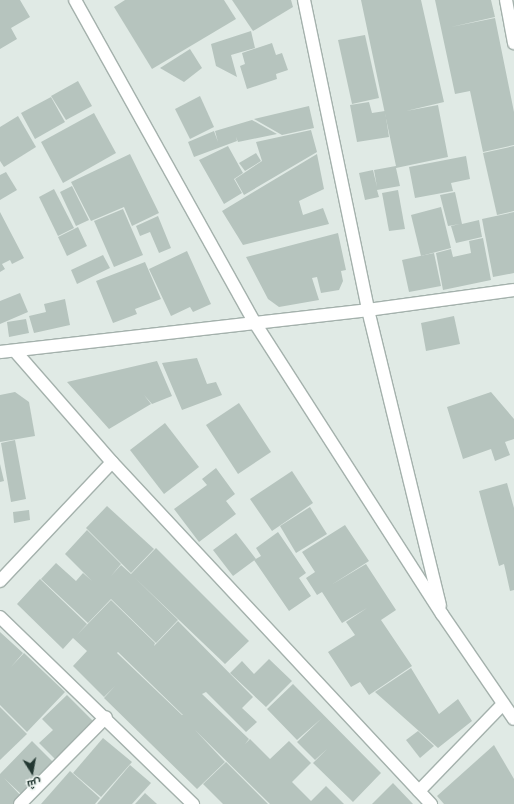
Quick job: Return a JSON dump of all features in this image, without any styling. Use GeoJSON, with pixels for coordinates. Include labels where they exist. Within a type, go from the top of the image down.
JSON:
{"type":"FeatureCollection","features":[{"type":"Feature","properties":{"kind":"street"},"geometry":{"type":"LineString","coordinates":[[75,0],[255,323],[442,614],[514,719]]}},
{"type":"Feature","properties":{"kind":"street"},"geometry":{"type":"LineString","coordinates":[[304,0],[368,310],[442,614]]}},
{"type":"Feature","properties":{"kind":"street"},"geometry":{"type":"LineString","coordinates":[[506,0],[514,43]]}},
{"type":"Feature","properties":{"kind":"street"},"geometry":{"type":"LineString","coordinates":[[0,352],[368,310],[514,290]]}},
{"type":"Feature","properties":{"kind":"street"},"geometry":{"type":"LineString","coordinates":[[15,351],[112,462],[431,804]]}},
{"type":"Feature","properties":{"kind":"street"},"geometry":{"type":"LineString","coordinates":[[0,581],[112,462]]}},
{"type":"Feature","properties":{"kind":"street"},"geometry":{"type":"LineString","coordinates":[[0,617],[106,717],[193,804]]}},
{"type":"Feature","properties":{"kind":"street"},"geometry":{"type":"LineString","coordinates":[[418,791],[503,704]]}},
{"type":"Feature","properties":{"kind":"street"},"geometry":{"type":"LineString","coordinates":[[20,804],[106,717]]}},
{"type":"Feature","properties":{"kind":"building"},"geometry":{"type":"Polygon","coordinates":[[[0,0],[20,0],[30,17],[11,28],[17,39],[0,49],[0,0]]]}},
{"type":"Feature","properties":{"kind":"building"},"geometry":{"type":"Polygon","coordinates":[[[125,0],[224,0],[236,19],[152,69],[114,7],[125,0]]]}},
{"type":"Feature","properties":{"kind":"building"},"geometry":{"type":"Polygon","coordinates":[[[232,0],[291,0],[293,7],[253,31],[232,0]]]}},
{"type":"Feature","properties":{"kind":"building"},"geometry":{"type":"Polygon","coordinates":[[[361,0],[421,0],[444,102],[406,111],[438,105],[448,157],[396,168],[400,186],[377,190],[379,197],[365,200],[359,173],[373,170],[377,187],[374,170],[396,166],[361,0]]]}},
{"type":"Feature","properties":{"kind":"building"},"geometry":{"type":"Polygon","coordinates":[[[435,0],[491,0],[495,17],[451,27],[495,18],[514,112],[514,145],[483,152],[470,91],[455,94],[435,0]]]}},
{"type":"Feature","properties":{"kind":"building"},"geometry":{"type":"Polygon","coordinates":[[[251,31],[255,48],[231,55],[237,77],[216,66],[211,44],[251,31]]]}},
{"type":"Feature","properties":{"kind":"building"},"geometry":{"type":"Polygon","coordinates":[[[365,35],[379,98],[352,104],[338,40],[365,35]]]}},
{"type":"Feature","properties":{"kind":"building"},"geometry":{"type":"Polygon","coordinates":[[[272,43],[276,55],[282,53],[288,70],[276,74],[277,79],[247,89],[240,66],[245,64],[242,53],[272,43]]]}},
{"type":"Feature","properties":{"kind":"building"},"geometry":{"type":"Polygon","coordinates":[[[190,49],[202,68],[184,82],[160,68],[190,49]]]}},
{"type":"Feature","properties":{"kind":"building"},"geometry":{"type":"Polygon","coordinates":[[[78,81],[92,106],[66,120],[51,96],[78,81]]]}},
{"type":"Feature","properties":{"kind":"building"},"geometry":{"type":"Polygon","coordinates":[[[200,96],[214,127],[190,139],[175,109],[200,96]]]}},
{"type":"Feature","properties":{"kind":"building"},"geometry":{"type":"Polygon","coordinates":[[[51,97],[65,122],[35,139],[21,113],[51,97]]]}},
{"type":"Feature","properties":{"kind":"building"},"geometry":{"type":"Polygon","coordinates":[[[369,102],[372,113],[385,111],[389,137],[357,142],[350,105],[369,102]]]}},
{"type":"Feature","properties":{"kind":"building"},"geometry":{"type":"Polygon","coordinates":[[[309,106],[314,128],[282,135],[254,119],[309,106]]]}},
{"type":"Feature","properties":{"kind":"building"},"geometry":{"type":"Polygon","coordinates":[[[94,113],[116,153],[63,183],[41,142],[94,113]]]}},
{"type":"Feature","properties":{"kind":"building"},"geometry":{"type":"Polygon","coordinates":[[[18,116],[36,147],[4,167],[0,161],[0,127],[18,116]]]}},
{"type":"Feature","properties":{"kind":"building"},"geometry":{"type":"Polygon","coordinates":[[[252,120],[277,134],[238,142],[236,137],[237,141],[194,157],[188,142],[214,131],[218,142],[215,131],[252,120]]]}},
{"type":"Feature","properties":{"kind":"building"},"geometry":{"type":"Polygon","coordinates":[[[311,130],[317,152],[244,195],[235,179],[262,161],[256,142],[311,130]]]}},
{"type":"Feature","properties":{"kind":"building"},"geometry":{"type":"Polygon","coordinates":[[[228,146],[243,173],[234,179],[242,193],[224,204],[199,160],[228,146]]]}},
{"type":"Feature","properties":{"kind":"building"},"geometry":{"type":"Polygon","coordinates":[[[514,146],[514,211],[497,215],[483,153],[514,146]]]}},
{"type":"Feature","properties":{"kind":"building"},"geometry":{"type":"Polygon","coordinates":[[[256,153],[261,161],[245,171],[239,163],[256,153]]]}},
{"type":"Feature","properties":{"kind":"building"},"geometry":{"type":"Polygon","coordinates":[[[130,154],[159,213],[132,226],[124,207],[91,221],[71,182],[130,154]]]}},
{"type":"Feature","properties":{"kind":"building"},"geometry":{"type":"Polygon","coordinates":[[[317,154],[324,189],[299,201],[303,215],[323,208],[329,224],[243,245],[222,211],[317,154]]]}},
{"type":"Feature","properties":{"kind":"building"},"geometry":{"type":"Polygon","coordinates":[[[466,156],[470,179],[451,183],[453,191],[415,198],[409,167],[466,156]]]}},
{"type":"Feature","properties":{"kind":"building"},"geometry":{"type":"Polygon","coordinates":[[[6,172],[17,190],[0,200],[0,175],[6,172]]]}},
{"type":"Feature","properties":{"kind":"building"},"geometry":{"type":"Polygon","coordinates":[[[72,186],[89,220],[76,226],[60,192],[72,186]]]}},
{"type":"Feature","properties":{"kind":"building"},"geometry":{"type":"Polygon","coordinates":[[[54,189],[74,228],[58,236],[39,197],[54,189]]]}},
{"type":"Feature","properties":{"kind":"building"},"geometry":{"type":"Polygon","coordinates":[[[398,190],[405,229],[389,231],[382,193],[398,190]]]}},
{"type":"Feature","properties":{"kind":"building"},"geometry":{"type":"Polygon","coordinates":[[[455,192],[462,224],[479,220],[482,237],[456,243],[451,226],[460,224],[448,226],[440,195],[455,192]]]}},
{"type":"Feature","properties":{"kind":"building"},"geometry":{"type":"Polygon","coordinates":[[[441,207],[451,248],[421,256],[411,215],[441,207]]]}},
{"type":"Feature","properties":{"kind":"building"},"geometry":{"type":"Polygon","coordinates":[[[123,209],[143,255],[114,267],[94,221],[123,209]]]}},
{"type":"Feature","properties":{"kind":"building"},"geometry":{"type":"Polygon","coordinates":[[[0,212],[24,258],[12,264],[10,260],[2,264],[5,269],[0,272],[0,212]]]}},
{"type":"Feature","properties":{"kind":"building"},"geometry":{"type":"Polygon","coordinates":[[[514,212],[514,273],[493,277],[482,219],[514,212]]]}},
{"type":"Feature","properties":{"kind":"building"},"geometry":{"type":"Polygon","coordinates":[[[158,216],[171,248],[159,253],[150,232],[140,236],[136,226],[158,216]]]}},
{"type":"Feature","properties":{"kind":"building"},"geometry":{"type":"Polygon","coordinates":[[[78,227],[87,246],[67,256],[58,237],[78,227]]]}},
{"type":"Feature","properties":{"kind":"building"},"geometry":{"type":"Polygon","coordinates":[[[338,233],[346,270],[341,271],[343,281],[339,290],[321,293],[317,277],[312,278],[319,300],[279,307],[268,299],[246,257],[338,233]]]}},
{"type":"Feature","properties":{"kind":"building"},"geometry":{"type":"Polygon","coordinates":[[[483,238],[491,280],[443,290],[436,253],[451,249],[453,257],[471,253],[469,241],[483,238]]]}},
{"type":"Feature","properties":{"kind":"building"},"geometry":{"type":"Polygon","coordinates":[[[187,251],[211,304],[193,312],[190,307],[171,316],[149,269],[187,251]]]}},
{"type":"Feature","properties":{"kind":"building"},"geometry":{"type":"Polygon","coordinates":[[[434,253],[441,286],[409,292],[402,260],[434,253]]]}},
{"type":"Feature","properties":{"kind":"building"},"geometry":{"type":"Polygon","coordinates":[[[103,255],[110,268],[77,284],[71,270],[103,255]]]}},
{"type":"Feature","properties":{"kind":"building"},"geometry":{"type":"Polygon","coordinates":[[[145,262],[161,299],[135,309],[137,314],[113,323],[96,281],[145,262]]]}},
{"type":"Feature","properties":{"kind":"building"},"geometry":{"type":"Polygon","coordinates":[[[20,293],[28,312],[0,324],[0,301],[20,293]]]}},
{"type":"Feature","properties":{"kind":"building"},"geometry":{"type":"Polygon","coordinates":[[[65,299],[70,325],[34,333],[29,316],[46,312],[44,304],[65,299]]]}},
{"type":"Feature","properties":{"kind":"building"},"geometry":{"type":"Polygon","coordinates":[[[454,316],[460,344],[426,351],[421,323],[454,316]]]}},
{"type":"Feature","properties":{"kind":"building"},"geometry":{"type":"Polygon","coordinates":[[[26,319],[29,333],[9,337],[7,322],[26,319]]]}},
{"type":"Feature","properties":{"kind":"building"},"geometry":{"type":"Polygon","coordinates":[[[197,358],[207,384],[216,382],[222,395],[182,410],[162,363],[197,358]]]}},
{"type":"Feature","properties":{"kind":"building"},"geometry":{"type":"Polygon","coordinates":[[[157,361],[172,396],[152,404],[144,395],[151,404],[109,429],[67,382],[157,361]]]}},
{"type":"Feature","properties":{"kind":"building"},"geometry":{"type":"Polygon","coordinates":[[[15,392],[29,402],[35,436],[0,442],[0,395],[15,392]]]}},
{"type":"Feature","properties":{"kind":"building"},"geometry":{"type":"Polygon","coordinates":[[[491,392],[514,419],[514,439],[505,442],[510,455],[495,461],[491,449],[463,459],[447,407],[491,392]]]}},
{"type":"Feature","properties":{"kind":"building"},"geometry":{"type":"Polygon","coordinates":[[[239,403],[271,452],[238,474],[206,425],[239,403]]]}},
{"type":"Feature","properties":{"kind":"building"},"geometry":{"type":"Polygon","coordinates":[[[165,423],[199,467],[164,494],[130,450],[165,423]]]}},
{"type":"Feature","properties":{"kind":"building"},"geometry":{"type":"Polygon","coordinates":[[[15,440],[26,499],[11,502],[1,443],[15,440]]]}},
{"type":"Feature","properties":{"kind":"building"},"geometry":{"type":"Polygon","coordinates":[[[0,464],[4,481],[0,482],[0,464]]]}},
{"type":"Feature","properties":{"kind":"building"},"geometry":{"type":"Polygon","coordinates":[[[216,468],[235,494],[226,501],[236,514],[199,542],[174,509],[207,485],[202,479],[216,468]]]}},
{"type":"Feature","properties":{"kind":"building"},"geometry":{"type":"Polygon","coordinates":[[[292,471],[313,503],[272,531],[250,499],[292,471]]]}},
{"type":"Feature","properties":{"kind":"building"},"geometry":{"type":"Polygon","coordinates":[[[507,483],[514,508],[514,590],[510,591],[504,564],[499,566],[479,491],[507,483]]]}},
{"type":"Feature","properties":{"kind":"building"},"geometry":{"type":"Polygon","coordinates":[[[107,506],[154,549],[131,573],[86,528],[107,506]]]}},
{"type":"Feature","properties":{"kind":"building"},"geometry":{"type":"Polygon","coordinates":[[[310,507],[327,534],[296,553],[280,526],[310,507]]]}},
{"type":"Feature","properties":{"kind":"building"},"geometry":{"type":"Polygon","coordinates":[[[29,510],[30,520],[14,523],[13,512],[29,510]]]}},
{"type":"Feature","properties":{"kind":"building"},"geometry":{"type":"Polygon","coordinates":[[[345,525],[369,561],[331,585],[366,564],[396,610],[381,620],[412,666],[369,695],[360,682],[351,687],[328,652],[355,635],[346,622],[367,608],[342,623],[322,592],[317,595],[306,578],[315,572],[302,552],[345,525]]]}},
{"type":"Feature","properties":{"kind":"building"},"geometry":{"type":"Polygon","coordinates":[[[87,530],[121,564],[111,576],[121,565],[131,574],[156,548],[249,641],[225,664],[134,577],[178,620],[156,643],[111,599],[88,623],[41,579],[56,563],[76,581],[83,573],[92,581],[65,554],[87,530]]]}},
{"type":"Feature","properties":{"kind":"building"},"geometry":{"type":"Polygon","coordinates":[[[278,532],[306,573],[299,578],[311,596],[289,611],[254,560],[261,556],[256,548],[278,532]]]}},
{"type":"Feature","properties":{"kind":"building"},"geometry":{"type":"Polygon","coordinates":[[[236,533],[256,559],[233,576],[213,550],[236,533]]]}},
{"type":"Feature","properties":{"kind":"building"},"geometry":{"type":"Polygon","coordinates":[[[40,579],[87,624],[77,635],[111,600],[155,643],[154,646],[178,621],[253,697],[242,708],[257,722],[246,732],[206,692],[202,694],[249,739],[245,744],[250,739],[270,759],[289,741],[311,763],[292,782],[311,801],[326,786],[344,804],[270,804],[195,730],[225,762],[197,789],[104,698],[115,686],[104,697],[73,666],[87,651],[73,638],[63,649],[17,604],[40,579]],[[118,652],[117,653],[183,715],[118,652]]]}},
{"type":"Feature","properties":{"kind":"building"},"geometry":{"type":"Polygon","coordinates":[[[0,632],[23,653],[11,667],[24,653],[65,692],[27,732],[0,705],[0,632]]]}},
{"type":"Feature","properties":{"kind":"building"},"geometry":{"type":"Polygon","coordinates":[[[269,659],[292,681],[266,707],[230,673],[242,661],[254,674],[269,659]]]}},
{"type":"Feature","properties":{"kind":"building"},"geometry":{"type":"Polygon","coordinates":[[[411,668],[439,714],[458,699],[472,721],[438,748],[375,692],[411,668]]]}},
{"type":"Feature","properties":{"kind":"building"},"geometry":{"type":"Polygon","coordinates":[[[293,684],[381,773],[353,802],[313,763],[327,749],[315,760],[297,742],[322,718],[297,740],[267,709],[293,684]]]}},
{"type":"Feature","properties":{"kind":"building"},"geometry":{"type":"Polygon","coordinates":[[[67,695],[95,723],[57,761],[39,743],[53,730],[42,719],[67,695]]]}},
{"type":"Feature","properties":{"kind":"building"},"geometry":{"type":"Polygon","coordinates":[[[0,707],[27,734],[0,760],[0,707]]]}},
{"type":"Feature","properties":{"kind":"building"},"geometry":{"type":"Polygon","coordinates":[[[418,731],[434,746],[420,758],[406,740],[418,731]]]}},
{"type":"Feature","properties":{"kind":"building"},"geometry":{"type":"Polygon","coordinates":[[[103,738],[132,762],[101,797],[73,773],[103,738]]]}},
{"type":"Feature","properties":{"kind":"building"},"geometry":{"type":"Polygon","coordinates":[[[32,741],[54,763],[22,795],[4,778],[22,797],[14,804],[0,804],[0,774],[32,741]]]}},
{"type":"Feature","properties":{"kind":"building"},"geometry":{"type":"Polygon","coordinates":[[[494,745],[514,779],[514,804],[444,804],[437,796],[494,745]]]}},
{"type":"Feature","properties":{"kind":"building"},"geometry":{"type":"Polygon","coordinates":[[[226,762],[268,804],[223,804],[203,784],[226,762]]]}},
{"type":"Feature","properties":{"kind":"building"},"geometry":{"type":"Polygon","coordinates":[[[130,765],[151,783],[132,804],[97,804],[130,765]]]}},
{"type":"Feature","properties":{"kind":"building"},"geometry":{"type":"Polygon","coordinates":[[[70,771],[100,798],[95,804],[41,804],[70,771]]]}},
{"type":"Feature","properties":{"kind":"building"},"geometry":{"type":"Polygon","coordinates":[[[393,783],[413,804],[372,804],[393,783]]]}},
{"type":"Feature","properties":{"kind":"building"},"geometry":{"type":"Polygon","coordinates":[[[145,793],[157,804],[135,804],[145,793]]]}}]}
